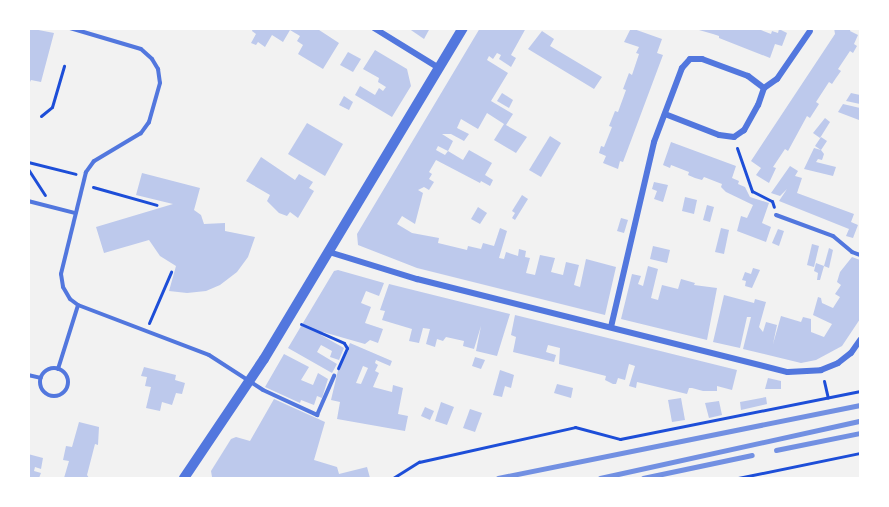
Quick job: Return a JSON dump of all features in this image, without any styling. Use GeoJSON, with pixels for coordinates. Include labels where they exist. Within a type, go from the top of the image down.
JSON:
{"type":"FeatureCollection","features":[{"type":"Feature","properties":{"kind":"street"},"geometry":{"type":"LineString","coordinates":[[374,28],[439,68]]}},
{"type":"Feature","properties":{"kind":"street"},"geometry":{"type":"LineString","coordinates":[[184,478],[329,252],[463,28]]}},
{"type":"Feature","properties":{"kind":"street"},"geometry":{"type":"LineString","coordinates":[[665,114],[719,135],[734,137],[744,130],[758,105],[764,88],[777,79],[810,31]]}},
{"type":"Feature","properties":{"kind":"street"},"geometry":{"type":"LineString","coordinates":[[610,327],[654,142],[682,68],[690,58],[702,59],[748,76],[764,88]]}},
{"type":"Feature","properties":{"kind":"street"},"geometry":{"type":"LineString","coordinates":[[329,252],[417,279],[788,372],[821,370],[838,363],[851,353],[861,340]]}},
{"type":"Feature","properties":{"kind":"lane"},"geometry":{"type":"LineString","coordinates":[[70,28],[141,49],[152,59],[158,69],[160,83],[149,122],[141,133],[94,161],[84,176],[61,274],[63,287],[69,299],[78,305],[209,355],[247,380],[317,416],[334,376]]}},
{"type":"Feature","properties":{"kind":"lane"},"geometry":{"type":"LineString","coordinates":[[28,201],[75,213]]}},
{"type":"Feature","properties":{"kind":"lane"},"geometry":{"type":"LineString","coordinates":[[776,214],[833,236],[852,252],[861,255]]}},
{"type":"Feature","properties":{"kind":"lane"},"geometry":{"type":"LineString","coordinates":[[58,369],[78,305]]}},
{"type":"Feature","properties":{"kind":"lane"},"geometry":{"type":"LineString","coordinates":[[58,369],[65,374],[68,383],[60,394],[47,394],[41,387],[41,378],[45,371],[58,369]]}},
{"type":"Feature","properties":{"kind":"lane"},"geometry":{"type":"LineString","coordinates":[[28,375],[41,378]]}},
{"type":"Feature","properties":{"kind":"path"},"geometry":{"type":"LineString","coordinates":[[41,116],[52,107],[64,66]]}},
{"type":"Feature","properties":{"kind":"path"},"geometry":{"type":"LineString","coordinates":[[734,137],[752,192],[772,201],[776,214]]}},
{"type":"Feature","properties":{"kind":"path"},"geometry":{"type":"LineString","coordinates":[[28,162],[84,176]]}},
{"type":"Feature","properties":{"kind":"path"},"geometry":{"type":"LineString","coordinates":[[28,169],[52,207]]}},
{"type":"Feature","properties":{"kind":"path"},"geometry":{"type":"LineString","coordinates":[[82,184],[157,205]]}},
{"type":"Feature","properties":{"kind":"path"},"geometry":{"type":"LineString","coordinates":[[146,330],[171,272]]}},
{"type":"Feature","properties":{"kind":"path"},"geometry":{"type":"LineString","coordinates":[[289,316],[344,343],[347,348],[334,376]]}},
{"type":"Feature","properties":{"kind":"path"},"geometry":{"type":"LineString","coordinates":[[821,370],[828,398]]}},
{"type":"Feature","properties":{"kind":"path"},"geometry":{"type":"LineString","coordinates":[[393,478],[419,462],[575,427],[620,440],[861,391]]}},
{"type":"Feature","properties":{"kind":"path"},"geometry":{"type":"LineString","coordinates":[[738,478],[861,453]]}},
{"type":"Feature","properties":{"kind":"building"},"geometry":{"type":"Polygon","coordinates":[[[28,28],[54,33],[41,82],[31,80],[29,84],[28,28]]]}},
{"type":"Feature","properties":{"kind":"building"},"geometry":{"type":"Polygon","coordinates":[[[253,28],[316,28],[339,43],[323,69],[298,54],[303,45],[297,41],[300,36],[290,30],[283,42],[272,35],[265,47],[258,42],[256,45],[251,43],[256,34],[252,31],[253,28]]]}},
{"type":"Feature","properties":{"kind":"building"},"geometry":{"type":"Polygon","coordinates":[[[408,28],[430,28],[424,39],[408,28]]]}},
{"type":"Feature","properties":{"kind":"building"},"geometry":{"type":"Polygon","coordinates":[[[480,28],[526,28],[511,55],[516,58],[511,67],[499,59],[501,55],[497,53],[493,59],[489,56],[487,60],[508,73],[491,101],[513,114],[506,125],[527,137],[516,153],[494,140],[504,124],[487,113],[478,129],[461,119],[457,128],[469,134],[464,141],[451,134],[442,134],[453,141],[448,151],[463,160],[469,150],[492,163],[485,175],[493,180],[490,186],[436,160],[429,172],[432,174],[429,179],[434,182],[429,190],[424,187],[418,190],[423,193],[415,224],[402,216],[397,224],[412,233],[439,238],[438,243],[467,250],[468,246],[481,249],[483,243],[494,246],[500,228],[507,231],[499,258],[504,259],[506,252],[518,256],[519,249],[526,251],[525,257],[530,258],[526,273],[535,275],[540,255],[555,258],[551,272],[563,275],[566,262],[579,265],[574,285],[580,287],[586,259],[616,267],[605,315],[417,268],[358,245],[357,234],[480,28]],[[438,146],[436,150],[445,155],[448,151],[438,146]]]}},
{"type":"Feature","properties":{"kind":"building"},"geometry":{"type":"Polygon","coordinates":[[[631,28],[662,39],[657,53],[663,55],[623,162],[620,161],[618,169],[603,163],[606,156],[599,153],[601,146],[604,147],[612,127],[609,126],[615,111],[618,112],[626,90],[623,89],[629,73],[632,75],[639,54],[636,53],[639,47],[624,42],[631,28]]]}},
{"type":"Feature","properties":{"kind":"building"},"geometry":{"type":"Polygon","coordinates":[[[692,28],[756,28],[771,34],[772,31],[778,33],[779,29],[787,33],[782,46],[775,44],[770,58],[719,38],[719,36],[692,28]]]}},
{"type":"Feature","properties":{"kind":"building"},"geometry":{"type":"Polygon","coordinates":[[[834,28],[851,28],[850,31],[858,35],[854,44],[857,46],[853,53],[850,51],[838,69],[841,71],[832,84],[829,82],[816,102],[819,104],[810,118],[807,116],[788,151],[785,149],[773,167],[776,168],[769,183],[756,175],[761,168],[751,161],[835,34],[834,28]]]}},
{"type":"Feature","properties":{"kind":"building"},"geometry":{"type":"Polygon","coordinates":[[[542,31],[554,39],[550,46],[602,77],[594,89],[528,49],[542,31]]]}},
{"type":"Feature","properties":{"kind":"building"},"geometry":{"type":"Polygon","coordinates":[[[375,50],[407,69],[411,86],[392,117],[355,95],[360,86],[375,95],[379,88],[383,91],[386,87],[378,82],[379,78],[363,69],[375,50]]]}},
{"type":"Feature","properties":{"kind":"building"},"geometry":{"type":"Polygon","coordinates":[[[348,52],[361,59],[353,72],[340,65],[348,52]]]}},
{"type":"Feature","properties":{"kind":"building"},"geometry":{"type":"Polygon","coordinates":[[[502,93],[513,100],[509,108],[497,101],[502,93]]]}},
{"type":"Feature","properties":{"kind":"building"},"geometry":{"type":"Polygon","coordinates":[[[851,93],[860,95],[860,104],[846,101],[851,93]]]}},
{"type":"Feature","properties":{"kind":"building"},"geometry":{"type":"Polygon","coordinates":[[[344,96],[353,102],[349,110],[339,105],[344,96]]]}},
{"type":"Feature","properties":{"kind":"building"},"geometry":{"type":"Polygon","coordinates":[[[843,104],[860,108],[859,120],[838,112],[843,104]]]}},
{"type":"Feature","properties":{"kind":"building"},"geometry":{"type":"Polygon","coordinates":[[[825,118],[830,122],[820,138],[813,133],[825,118]]]}},
{"type":"Feature","properties":{"kind":"building"},"geometry":{"type":"Polygon","coordinates":[[[307,123],[343,144],[325,176],[288,154],[307,123]]]}},
{"type":"Feature","properties":{"kind":"building"},"geometry":{"type":"Polygon","coordinates":[[[550,136],[561,143],[541,177],[529,170],[550,136]]]}},
{"type":"Feature","properties":{"kind":"building"},"geometry":{"type":"Polygon","coordinates":[[[821,137],[827,141],[821,150],[815,146],[821,137]]]}},
{"type":"Feature","properties":{"kind":"building"},"geometry":{"type":"Polygon","coordinates":[[[671,142],[736,166],[732,178],[745,187],[750,197],[769,203],[762,223],[771,227],[766,242],[737,231],[741,216],[747,218],[753,205],[726,192],[721,187],[722,184],[704,177],[702,180],[695,178],[688,175],[689,172],[671,165],[670,168],[663,165],[671,142]]]}},
{"type":"Feature","properties":{"kind":"building"},"geometry":{"type":"Polygon","coordinates":[[[814,148],[821,150],[824,154],[822,160],[818,159],[816,162],[836,167],[833,176],[804,169],[814,148]]]}},
{"type":"Feature","properties":{"kind":"building"},"geometry":{"type":"Polygon","coordinates":[[[261,157],[295,180],[299,174],[313,182],[309,188],[314,191],[298,218],[290,212],[287,216],[279,213],[267,201],[270,195],[246,181],[261,157]]]}},
{"type":"Feature","properties":{"kind":"building"},"geometry":{"type":"Polygon","coordinates":[[[790,166],[798,171],[795,176],[802,178],[797,193],[854,214],[851,222],[858,225],[853,238],[846,236],[849,229],[779,201],[787,189],[780,196],[771,193],[790,166]]]}},
{"type":"Feature","properties":{"kind":"building"},"geometry":{"type":"Polygon","coordinates":[[[142,173],[200,188],[194,210],[201,215],[204,224],[225,223],[225,231],[255,237],[248,257],[237,272],[220,285],[206,291],[187,293],[169,291],[176,266],[160,256],[149,240],[104,253],[96,227],[173,204],[136,195],[142,173]]]}},
{"type":"Feature","properties":{"kind":"building"},"geometry":{"type":"Polygon","coordinates":[[[654,182],[668,185],[663,202],[654,199],[657,191],[652,189],[654,182]]]}},
{"type":"Feature","properties":{"kind":"building"},"geometry":{"type":"Polygon","coordinates":[[[522,195],[528,199],[515,220],[512,218],[515,213],[512,211],[522,195]]]}},
{"type":"Feature","properties":{"kind":"building"},"geometry":{"type":"Polygon","coordinates":[[[685,197],[697,200],[694,214],[682,211],[685,197]]]}},
{"type":"Feature","properties":{"kind":"building"},"geometry":{"type":"Polygon","coordinates":[[[707,205],[714,207],[710,222],[703,220],[707,205]]]}},
{"type":"Feature","properties":{"kind":"building"},"geometry":{"type":"Polygon","coordinates":[[[478,207],[487,213],[480,224],[471,219],[478,207]]]}},
{"type":"Feature","properties":{"kind":"building"},"geometry":{"type":"Polygon","coordinates":[[[621,218],[628,220],[624,233],[617,231],[621,218]]]}},
{"type":"Feature","properties":{"kind":"building"},"geometry":{"type":"Polygon","coordinates":[[[721,228],[729,230],[724,254],[715,252],[721,228]]]}},
{"type":"Feature","properties":{"kind":"building"},"geometry":{"type":"Polygon","coordinates":[[[778,229],[784,231],[779,246],[772,243],[778,229]]]}},
{"type":"Feature","properties":{"kind":"building"},"geometry":{"type":"Polygon","coordinates":[[[812,244],[819,246],[814,267],[807,265],[812,244]]]}},
{"type":"Feature","properties":{"kind":"building"},"geometry":{"type":"Polygon","coordinates":[[[653,246],[670,250],[667,263],[650,259],[653,246]]]}},
{"type":"Feature","properties":{"kind":"building"},"geometry":{"type":"Polygon","coordinates":[[[829,248],[833,250],[829,268],[824,266],[829,248]]]}},
{"type":"Feature","properties":{"kind":"building"},"geometry":{"type":"Polygon","coordinates":[[[852,257],[860,260],[860,319],[842,346],[816,360],[801,363],[743,349],[751,317],[747,317],[740,348],[713,342],[724,295],[754,303],[755,299],[766,302],[759,327],[763,332],[766,322],[777,325],[773,344],[781,316],[801,322],[803,317],[811,319],[811,332],[824,337],[832,324],[813,315],[818,297],[821,298],[822,303],[833,308],[840,297],[835,294],[841,285],[837,282],[840,272],[852,257]]]}},
{"type":"Feature","properties":{"kind":"building"},"geometry":{"type":"Polygon","coordinates":[[[816,263],[824,266],[820,280],[817,280],[818,273],[814,271],[816,263]]]}},
{"type":"Feature","properties":{"kind":"building"},"geometry":{"type":"Polygon","coordinates":[[[648,266],[658,269],[651,298],[658,300],[662,285],[678,289],[681,279],[695,283],[694,285],[717,288],[707,340],[621,319],[632,274],[641,276],[638,284],[643,286],[648,266]]]}},
{"type":"Feature","properties":{"kind":"building"},"geometry":{"type":"Polygon","coordinates":[[[753,268],[760,270],[752,288],[745,286],[746,281],[742,280],[745,272],[751,274],[753,268]]]}},
{"type":"Feature","properties":{"kind":"building"},"geometry":{"type":"Polygon","coordinates":[[[338,270],[384,283],[379,296],[366,291],[361,303],[371,307],[365,323],[383,329],[378,343],[370,340],[365,344],[323,332],[321,335],[344,348],[339,360],[330,357],[332,351],[321,345],[317,352],[337,364],[332,373],[288,348],[334,271],[338,270]]]}},
{"type":"Feature","properties":{"kind":"building"},"geometry":{"type":"Polygon","coordinates":[[[389,284],[510,314],[497,356],[476,351],[481,326],[474,349],[463,346],[464,341],[446,337],[443,341],[437,339],[435,347],[426,344],[430,329],[423,328],[419,343],[409,341],[412,329],[382,320],[385,311],[380,310],[389,284]]]}},
{"type":"Feature","properties":{"kind":"building"},"geometry":{"type":"Polygon","coordinates":[[[515,315],[737,370],[732,390],[717,386],[717,391],[689,388],[687,394],[637,382],[636,388],[629,386],[635,366],[629,364],[625,380],[618,378],[616,384],[613,384],[605,380],[606,376],[559,364],[560,348],[548,345],[546,352],[556,355],[554,362],[513,352],[516,337],[511,335],[515,315]]]}},
{"type":"Feature","properties":{"kind":"building"},"geometry":{"type":"Polygon","coordinates":[[[350,343],[392,361],[390,366],[376,360],[375,363],[378,365],[375,371],[379,373],[373,387],[392,392],[393,385],[403,388],[398,414],[408,416],[405,431],[337,419],[340,402],[331,400],[339,366],[350,343]],[[363,366],[356,383],[361,384],[368,368],[363,366]]]}},
{"type":"Feature","properties":{"kind":"building"},"geometry":{"type":"Polygon","coordinates":[[[284,354],[309,367],[301,380],[313,385],[318,373],[328,379],[322,398],[317,396],[314,405],[301,400],[300,403],[265,387],[284,354]]]}},
{"type":"Feature","properties":{"kind":"building"},"geometry":{"type":"Polygon","coordinates":[[[475,357],[485,360],[481,369],[472,366],[475,357]]]}},
{"type":"Feature","properties":{"kind":"building"},"geometry":{"type":"Polygon","coordinates":[[[144,367],[176,375],[175,380],[185,383],[182,394],[176,393],[172,405],[162,402],[160,411],[146,408],[151,387],[145,386],[147,377],[141,376],[144,367]]]}},
{"type":"Feature","properties":{"kind":"building"},"geometry":{"type":"Polygon","coordinates":[[[500,370],[514,375],[511,388],[505,386],[502,397],[493,395],[500,370]]]}},
{"type":"Feature","properties":{"kind":"building"},"geometry":{"type":"Polygon","coordinates":[[[768,378],[781,381],[781,389],[765,389],[768,378]]]}},
{"type":"Feature","properties":{"kind":"building"},"geometry":{"type":"Polygon","coordinates":[[[557,384],[573,388],[571,398],[554,393],[557,384]]]}},
{"type":"Feature","properties":{"kind":"building"},"geometry":{"type":"Polygon","coordinates":[[[766,397],[767,404],[741,410],[740,402],[766,397]]]}},
{"type":"Feature","properties":{"kind":"building"},"geometry":{"type":"Polygon","coordinates":[[[681,398],[685,420],[672,422],[668,400],[681,398]]]}},
{"type":"Feature","properties":{"kind":"building"},"geometry":{"type":"Polygon","coordinates":[[[274,399],[325,422],[314,460],[337,467],[339,474],[367,467],[370,478],[212,477],[211,471],[231,439],[236,437],[250,441],[274,399]]]}},
{"type":"Feature","properties":{"kind":"building"},"geometry":{"type":"Polygon","coordinates":[[[719,401],[722,415],[709,418],[705,403],[719,401]]]}},
{"type":"Feature","properties":{"kind":"building"},"geometry":{"type":"Polygon","coordinates":[[[441,402],[454,407],[447,425],[435,421],[441,402]]]}},
{"type":"Feature","properties":{"kind":"building"},"geometry":{"type":"Polygon","coordinates":[[[425,407],[434,411],[430,420],[421,416],[425,407]]]}},
{"type":"Feature","properties":{"kind":"building"},"geometry":{"type":"Polygon","coordinates":[[[470,409],[482,413],[475,432],[463,428],[470,409]]]}},
{"type":"Feature","properties":{"kind":"building"},"geometry":{"type":"Polygon","coordinates":[[[79,422],[99,427],[98,445],[95,444],[87,475],[89,478],[64,478],[69,461],[63,460],[66,446],[72,447],[79,422]]]}},
{"type":"Feature","properties":{"kind":"building"},"geometry":{"type":"Polygon","coordinates":[[[28,454],[43,458],[41,469],[35,467],[34,471],[41,473],[39,478],[28,478],[28,454]]]}},
{"type":"Feature","properties":{"kind":"railway"},"geometry":{"type":"LineString","coordinates":[[498,478],[860,405]]}},
{"type":"Feature","properties":{"kind":"railway"},"geometry":{"type":"LineString","coordinates":[[600,478],[860,421]]}},
{"type":"Feature","properties":{"kind":"railway"},"geometry":{"type":"LineString","coordinates":[[776,450],[860,433]]}},
{"type":"Feature","properties":{"kind":"railway"},"geometry":{"type":"LineString","coordinates":[[643,478],[752,455]]}}]}
